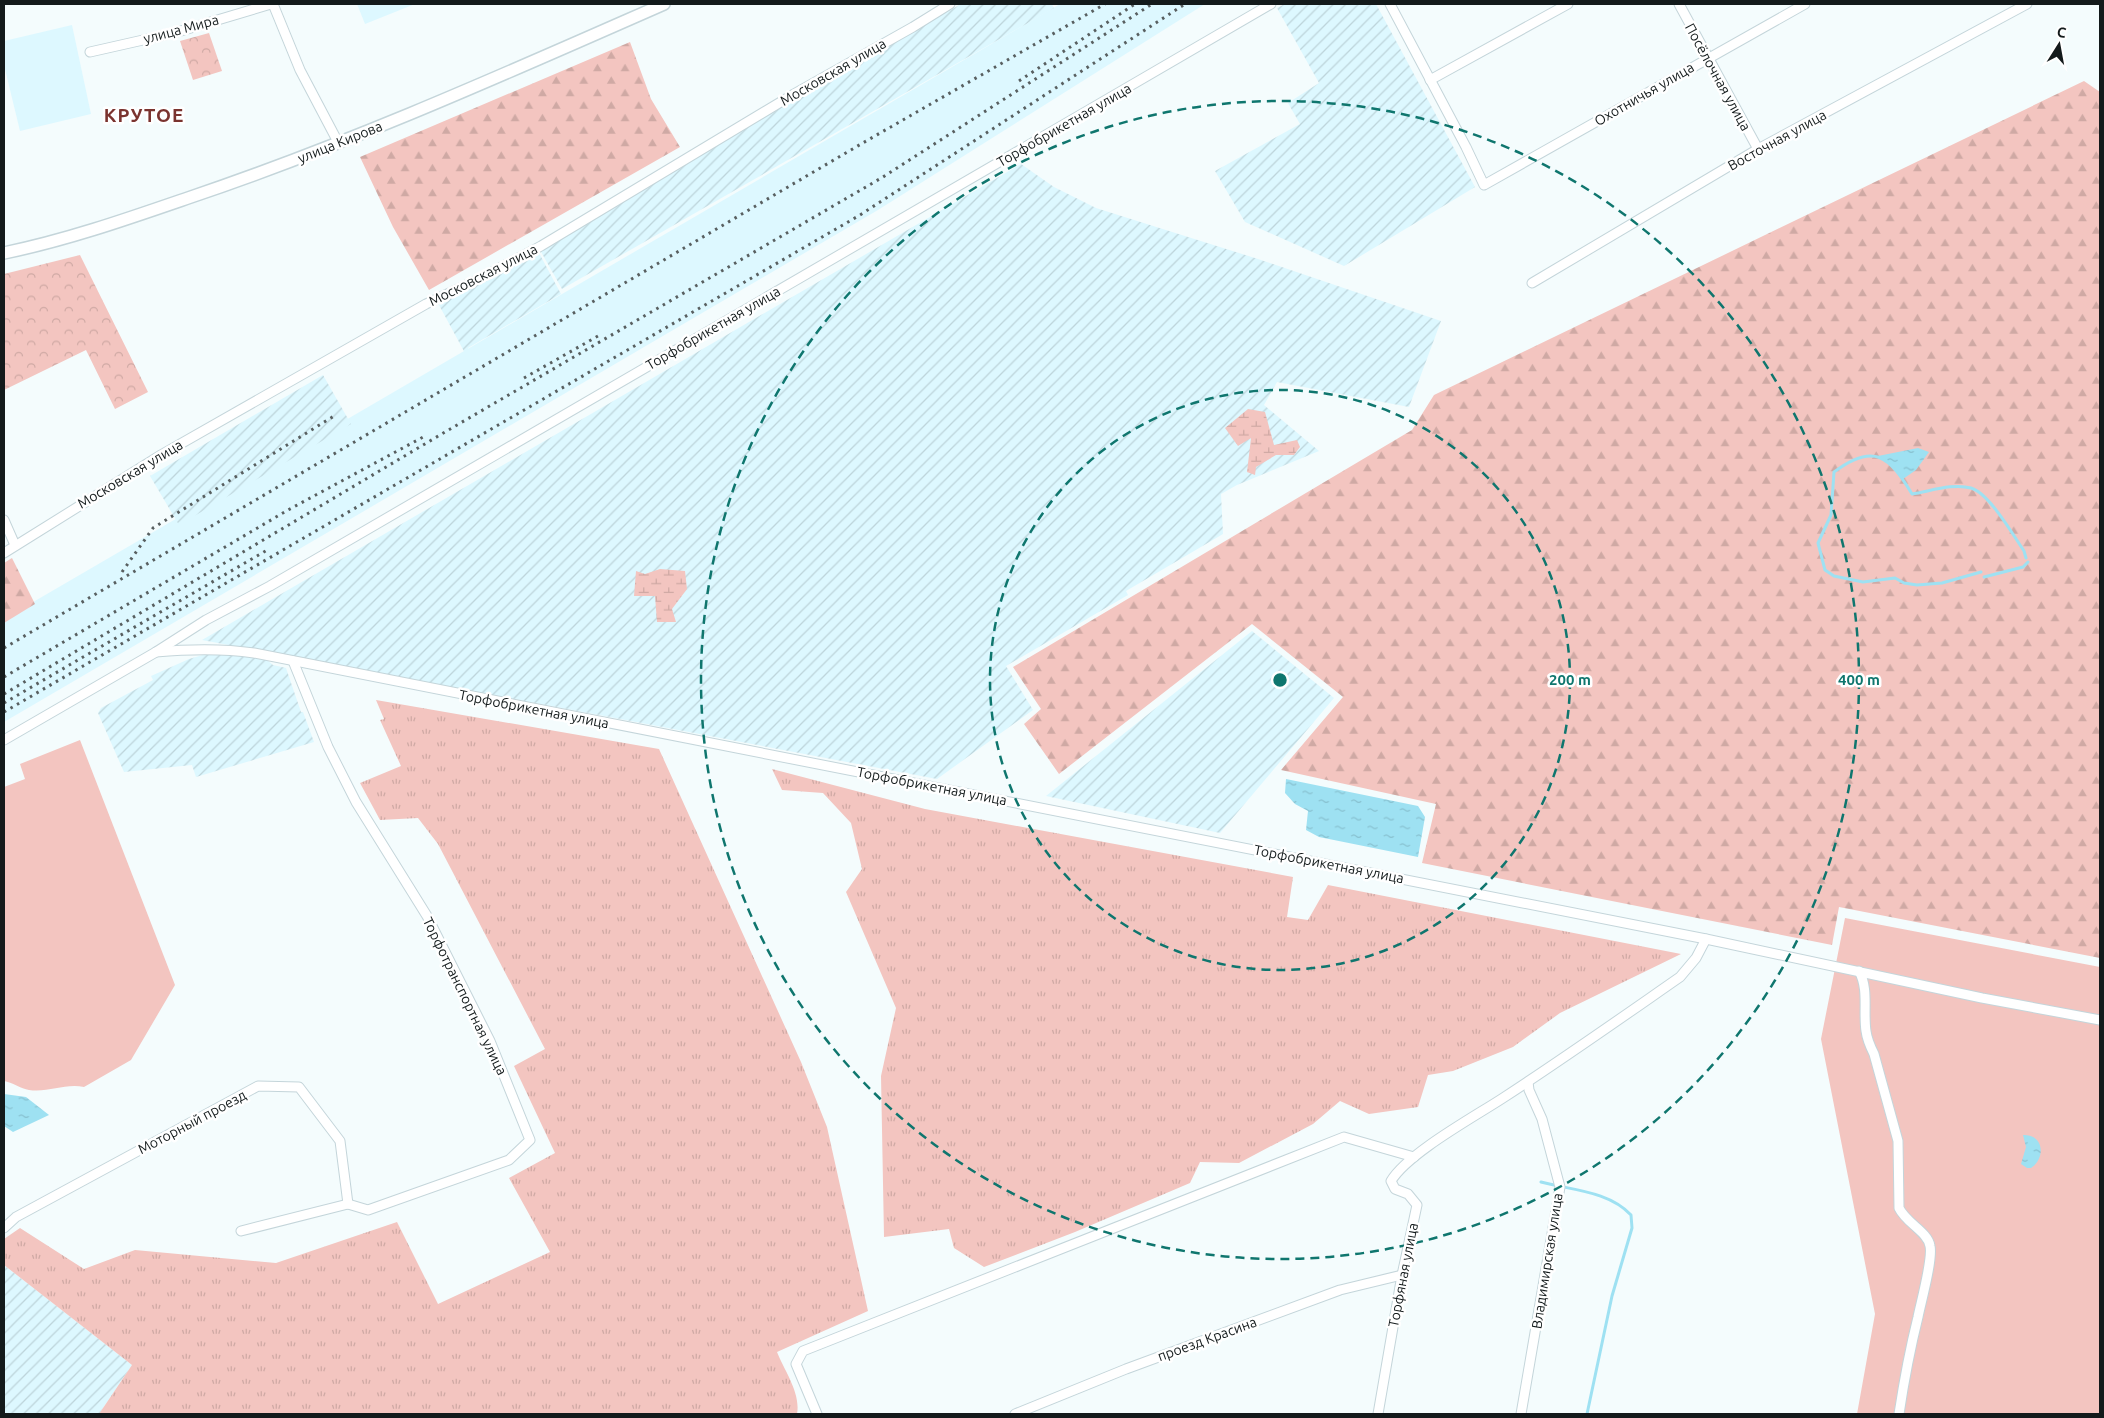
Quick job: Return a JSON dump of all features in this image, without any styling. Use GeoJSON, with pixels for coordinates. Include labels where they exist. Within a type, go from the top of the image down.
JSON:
{"type":"FeatureCollection","features":[{"type":"Feature","properties":{"kind":"street","name":"улица Мира"},"geometry":{"type":"LineString","coordinates":[[90,52],[174,32],[272,4]]}},
{"type":"Feature","properties":{"kind":"street"},"geometry":{"type":"LineString","coordinates":[[272,4],[300,70],[339,144]]}},
{"type":"Feature","properties":{"kind":"street","name":"улица Кирова"},"geometry":{"type":"LineString","coordinates":[[5,253],[83,234],[228,185],[339,144],[517,69],[664,4]]}},
{"type":"Feature","properties":{"kind":"street","name":"Московская улица"},"geometry":{"type":"LineString","coordinates":[[4,553],[161,455],[426,304],[477,280],[541,246],[794,94],[914,27],[950,4]]}},
{"type":"Feature","properties":{"kind":"street","name":"Торфобрикетная улица"},"geometry":{"type":"LineString","coordinates":[[4,740],[156,652],[206,620],[279,581],[1271,4]]}},
{"type":"Feature","properties":{"kind":"street"},"geometry":{"type":"LineString","coordinates":[[1390,4],[1430,80],[1568,4]]}},
{"type":"Feature","properties":{"kind":"street","name":"Посёлочная улица"},"geometry":{"type":"LineString","coordinates":[[1679,4],[1758,149]]}},
{"type":"Feature","properties":{"kind":"street","name":"Охотничья улица"},"geometry":{"type":"LineString","coordinates":[[1430,80],[1484,185],[1805,4]]}},
{"type":"Feature","properties":{"kind":"street","name":"Восточная улица"},"geometry":{"type":"LineString","coordinates":[[1532,283],[1758,149],[2027,4]]}},
{"type":"Feature","properties":{"kind":"street"},"geometry":{"type":"LineString","coordinates":[[4,520],[15,545]]}},
{"type":"Feature","properties":{"kind":"street","name":"Торфобрикетная улица"},"geometry":{"type":"LineString","coordinates":[[156,652],[222,648],[293,661],[1706,939],[1982,998],[2100,1020]]}},
{"type":"Feature","properties":{"kind":"street","name":"Торфотранспортная улица"},"geometry":{"type":"LineString","coordinates":[[241,1231],[348,1204],[368,1210],[509,1160],[530,1140],[490,1041],[427,916],[356,802],[328,747],[293,661]]}},
{"type":"Feature","properties":{"kind":"street"},"geometry":{"type":"LineString","coordinates":[[817,1414],[796,1364],[802,1351],[1344,1137],[1414,1157],[1680,978],[1696,958],[1706,939]]}},
{"type":"Feature","properties":{"kind":"street"},"geometry":{"type":"LineString","coordinates":[[1859,971],[1864,980],[1865,1030],[1874,1054],[1898,1141],[1899,1208],[1903,1217],[1924,1235],[1931,1247],[1923,1293],[1905,1372],[1899,1414]]}},
{"type":"Feature","properties":{"kind":"street","name":"Владимирская улица"},"geometry":{"type":"LineString","coordinates":[[1521,1414],[1560,1187],[1542,1119],[1529,1090],[1528,1082]]}},
{"type":"Feature","properties":{"kind":"street","name":"Моторный проезд"},"geometry":{"type":"LineString","coordinates":[[4,1228],[16,1217],[258,1086],[299,1087],[340,1141],[348,1204]]}},
{"type":"Feature","properties":{"kind":"street","name":"Торфяная улица"},"geometry":{"type":"LineString","coordinates":[[1378,1414],[1402,1275],[1417,1206],[1408,1194],[1395,1189],[1391,1181],[1414,1157]]}},
{"type":"Feature","properties":{"kind":"street","name":"проезд Красина"},"geometry":{"type":"LineString","coordinates":[[1015,1414],[1126,1369],[1340,1290],[1402,1275]]}},
{"type":"Feature","properties":{"kind":"shaded area"},"geometry":{"type":"Polygon","coordinates":[[[357,4],[415,4],[365,24],[357,4]]]}},
{"type":"Feature","properties":{"kind":"shaded area"},"geometry":{"type":"Polygon","coordinates":[[[961,4],[1052,4],[1054,8],[562,289],[540,250],[728,138],[961,4]]]}},
{"type":"Feature","properties":{"kind":"shaded area"},"geometry":{"type":"Polygon","coordinates":[[[1060,4],[1205,4],[878,210],[4,722],[4,619],[1060,4]]]}},
{"type":"Feature","properties":{"kind":"shaded area"},"geometry":{"type":"Polygon","coordinates":[[[1285,4],[1376,4],[1475,187],[1344,266],[1245,222],[1215,171],[1300,124],[1288,103],[1319,83],[1277,8],[1285,4]]]}},
{"type":"Feature","properties":{"kind":"shaded area"},"geometry":{"type":"Polygon","coordinates":[[[72,25],[91,114],[20,131],[4,65],[4,41],[72,25]]]}},
{"type":"Feature","properties":{"kind":"shaded area"},"geometry":{"type":"Polygon","coordinates":[[[1021,164],[1054,187],[1096,208],[1258,259],[1441,321],[1409,407],[1277,382],[1264,405],[1319,451],[1237,485],[1221,494],[1223,534],[1126,591],[1128,595],[1006,666],[1033,710],[937,779],[202,640],[1021,164]]]}},
{"type":"Feature","properties":{"kind":"shaded area"},"geometry":{"type":"Polygon","coordinates":[[[538,251],[561,294],[468,348],[470,353],[466,355],[439,305],[538,251]]]}},
{"type":"Feature","properties":{"kind":"shaded area"},"geometry":{"type":"Polygon","coordinates":[[[323,375],[351,424],[179,525],[150,476],[323,375]]]}},
{"type":"Feature","properties":{"kind":"shaded area"},"geometry":{"type":"Polygon","coordinates":[[[1252,631],[1334,698],[1220,833],[1046,796],[1252,631]]]}},
{"type":"Feature","properties":{"kind":"shaded area"},"geometry":{"type":"Polygon","coordinates":[[[213,652],[267,660],[273,665],[286,668],[301,712],[303,712],[314,742],[196,777],[192,765],[124,772],[98,713],[101,708],[153,680],[151,676],[189,659],[213,652]]]}},
{"type":"Feature","properties":{"kind":"shaded area"},"geometry":{"type":"Polygon","coordinates":[[[4,1265],[132,1365],[99,1414],[4,1414],[4,1265]]]}},
{"type":"Feature","properties":{"kind":"green space"},"geometry":{"type":"Polygon","coordinates":[[[209,33],[222,71],[193,80],[180,41],[209,33]]]}},
{"type":"Feature","properties":{"kind":"green space"},"geometry":{"type":"Polygon","coordinates":[[[630,42],[651,99],[680,147],[429,290],[393,227],[360,157],[630,42]]]}},
{"type":"Feature","properties":{"kind":"green space"},"geometry":{"type":"Polygon","coordinates":[[[2084,81],[2100,92],[2100,958],[1839,907],[1832,945],[1422,863],[1436,804],[1281,770],[1343,697],[1252,624],[1059,774],[1024,724],[1041,709],[1013,667],[1412,430],[1434,395],[2084,81]]]}},
{"type":"Feature","properties":{"kind":"green space"},"geometry":{"type":"Polygon","coordinates":[[[80,255],[148,392],[115,409],[86,350],[4,390],[4,274],[80,255]]]}},
{"type":"Feature","properties":{"kind":"green space"},"geometry":{"type":"Polygon","coordinates":[[[1248,409],[1265,412],[1274,445],[1297,440],[1300,447],[1294,455],[1276,455],[1256,467],[1255,475],[1247,472],[1251,438],[1238,446],[1225,428],[1248,409]]]}},
{"type":"Feature","properties":{"kind":"green space"},"geometry":{"type":"Polygon","coordinates":[[[12,558],[35,604],[4,623],[4,563],[12,558]]]}},
{"type":"Feature","properties":{"kind":"green space"},"geometry":{"type":"Polygon","coordinates":[[[660,569],[685,571],[687,589],[672,609],[676,622],[657,622],[655,596],[634,596],[636,571],[645,574],[660,569]]]}},
{"type":"Feature","properties":{"kind":"green space"},"geometry":{"type":"Polygon","coordinates":[[[376,700],[659,749],[801,1062],[827,1127],[868,1311],[777,1352],[797,1398],[797,1414],[99,1414],[132,1365],[4,1265],[4,1239],[20,1228],[84,1269],[135,1250],[276,1263],[397,1222],[438,1304],[550,1252],[509,1178],[555,1153],[514,1066],[545,1049],[438,844],[418,818],[380,820],[360,783],[401,766],[380,720],[384,719],[376,700]]]}},
{"type":"Feature","properties":{"kind":"green space"},"geometry":{"type":"Polygon","coordinates":[[[80,740],[175,985],[131,1060],[84,1087],[70,1086],[36,1091],[4,1081],[4,787],[25,779],[20,764],[80,740]]]}},
{"type":"Feature","properties":{"kind":"green space"},"geometry":{"type":"Polygon","coordinates":[[[772,769],[925,809],[1293,877],[1287,917],[1308,920],[1328,885],[1681,954],[1560,1013],[1513,1047],[1453,1071],[1428,1075],[1418,1107],[1369,1114],[1340,1101],[1313,1124],[1239,1163],[1200,1162],[1190,1183],[1075,1232],[984,1267],[954,1248],[949,1229],[884,1237],[881,1076],[896,1008],[846,892],[862,869],[851,823],[823,793],[782,790],[772,769]]]}},
{"type":"Feature","properties":{"kind":"green space"},"geometry":{"type":"Polygon","coordinates":[[[1845,918],[2100,967],[2100,1414],[1857,1414],[1875,1314],[1821,1039],[1845,918]]]}},
{"type":"Feature","properties":{"kind":"water"},"geometry":{"type":"Polygon","coordinates":[[[1918,448],[1929,452],[1916,470],[1903,479],[1891,464],[1878,456],[1918,448]]]}},
{"type":"Feature","properties":{"kind":"water"},"geometry":{"type":"Polygon","coordinates":[[[1286,779],[1418,806],[1425,817],[1418,857],[1319,837],[1306,830],[1308,811],[1295,804],[1285,793],[1286,779]]]}},
{"type":"Feature","properties":{"kind":"water"},"geometry":{"type":"Polygon","coordinates":[[[4,1094],[26,1097],[49,1115],[13,1132],[4,1126],[4,1094]]]}},
{"type":"Feature","properties":{"kind":"water"},"geometry":{"type":"Polygon","coordinates":[[[2023,1135],[2035,1138],[2039,1142],[2041,1153],[2036,1164],[2031,1168],[2021,1164],[2026,1147],[2023,1135]]]}},
{"type":"Feature","properties":{"kind":"waterway"},"geometry":{"type":"LineString","coordinates":[[1981,572],[1942,583],[1917,585],[1904,583],[1895,578],[1863,582],[1834,576],[1825,570],[1818,543],[1831,515],[1834,472],[1860,457],[1870,456],[1888,462],[1896,470],[1912,494],[1957,486],[1978,491],[1993,506],[2007,525],[2024,551],[2026,558]]}},
{"type":"Feature","properties":{"kind":"waterway"},"geometry":{"type":"LineString","coordinates":[[1984,577],[2023,567],[2028,562]]}},
{"type":"Feature","properties":{"kind":"waterway"},"geometry":{"type":"LineString","coordinates":[[1541,1182],[1601,1196],[1622,1207],[1631,1215],[1632,1228],[1612,1296],[1587,1414]]}},
{"type":"Feature","properties":{"kind":"railway"},"geometry":{"type":"LineString","coordinates":[[4,648],[861,144],[1105,4]]}},
{"type":"Feature","properties":{"kind":"railway"},"geometry":{"type":"LineString","coordinates":[[1019,81],[1135,4]]}},
{"type":"Feature","properties":{"kind":"railway"},"geometry":{"type":"LineString","coordinates":[[4,694],[445,432],[883,177],[1152,4]]}},
{"type":"Feature","properties":{"kind":"railway"},"geometry":{"type":"LineString","coordinates":[[4,712],[860,215],[1185,4]]}},
{"type":"Feature","properties":{"kind":"railway"},"geometry":{"type":"LineString","coordinates":[[524,378],[598,336]]}},
{"type":"Feature","properties":{"kind":"railway"},"geometry":{"type":"LineString","coordinates":[[122,572],[153,528],[334,416]]}},
{"type":"Feature","properties":{"kind":"railway"},"geometry":{"type":"LineString","coordinates":[[4,677],[288,510],[425,436]]}},
{"type":"Feature","properties":{"kind":"railway"},"geometry":{"type":"LineString","coordinates":[[4,703],[269,549]]}},
{"type":"Feature","properties":{"kind":"district","name":"КРУТОЕ"},"geometry":{"type":"Point","coordinates":[144,115]}}]}
